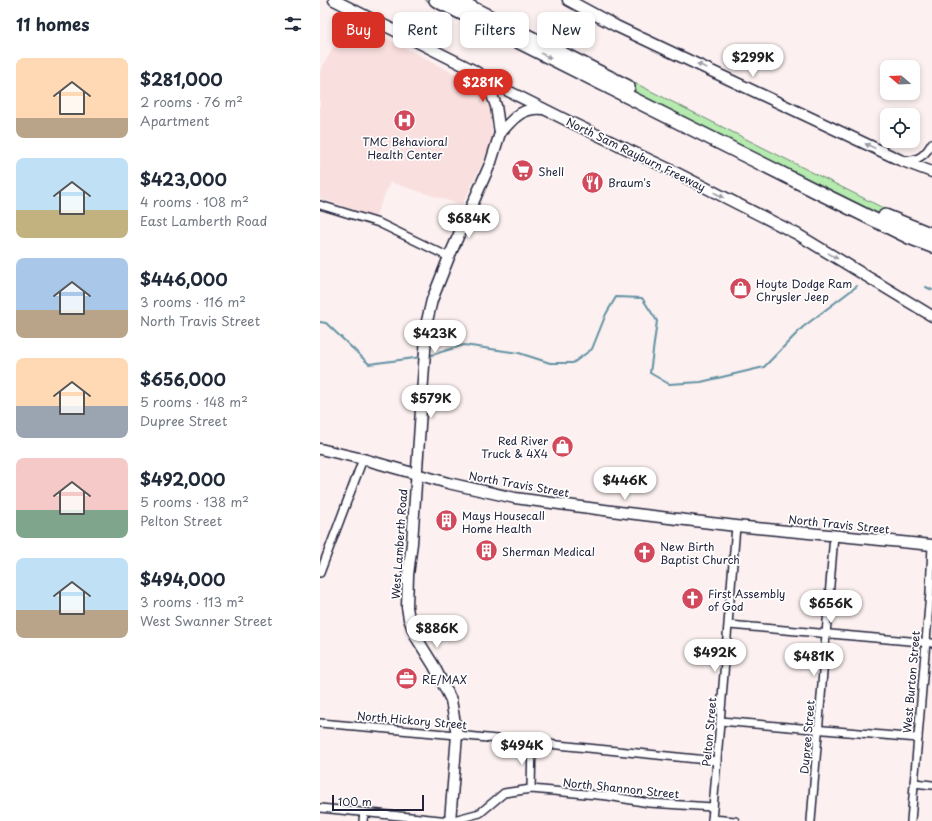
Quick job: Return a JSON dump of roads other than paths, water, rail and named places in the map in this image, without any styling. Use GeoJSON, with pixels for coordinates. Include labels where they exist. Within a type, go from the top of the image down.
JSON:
{"type":"FeatureCollection","features":[{"type":"Feature","properties":{"kind":"highway"},"geometry":{"type":"LineString","coordinates":[[436,0],[818,192],[932,246]]}},
{"type":"Feature","properties":{"kind":"highway"},"geometry":{"type":"LineString","coordinates":[[456,0],[655,100],[835,194],[932,235]]}},
{"type":"Feature","properties":{"kind":"main road","name":"North Sam Rayburn Freeway"},"geometry":{"type":"LineString","coordinates":[[334,0],[473,70],[545,109],[669,169],[797,234],[932,316]]}},
{"type":"Feature","properties":{"kind":"main road"},"geometry":{"type":"LineString","coordinates":[[568,0],[616,26],[900,160],[932,172]]}},
{"type":"Feature","properties":{"kind":"main road"},"geometry":{"type":"LineString","coordinates":[[473,70],[491,92],[496,106],[500,133]]}},
{"type":"Feature","properties":{"kind":"main road"},"geometry":{"type":"LineString","coordinates":[[500,133],[520,113],[532,108],[545,109]]}},
{"type":"Feature","properties":{"kind":"main road","name":"West Lamberth Road"},"geometry":{"type":"LineString","coordinates":[[450,821],[457,735],[451,700],[434,666],[414,633],[407,607],[424,343],[426,321],[432,300],[449,257],[491,162],[500,133]]}},
{"type":"Feature","properties":{"kind":"main road","name":"North Travis Street"},"geometry":{"type":"LineString","coordinates":[[320,448],[363,458],[448,483],[515,498],[736,526],[932,545]]}},
{"type":"Feature","properties":{"kind":"street"},"geometry":{"type":"LineString","coordinates":[[900,160],[914,160],[922,157],[932,143]]}},
{"type":"Feature","properties":{"kind":"street"},"geometry":{"type":"LineString","coordinates":[[320,205],[379,223],[449,257]]}},
{"type":"Feature","properties":{"kind":"street"},"geometry":{"type":"LineString","coordinates":[[320,573],[363,458]]}},
{"type":"Feature","properties":{"kind":"street","name":"Pelton Street"},"geometry":{"type":"LineString","coordinates":[[712,820],[736,526]]}},
{"type":"Feature","properties":{"kind":"street","name":"Dupree Street"},"geometry":{"type":"LineString","coordinates":[[811,821],[834,535]]}},
{"type":"Feature","properties":{"kind":"street","name":"West Burton Street"},"geometry":{"type":"LineString","coordinates":[[911,821],[918,738],[929,642],[932,545]]}},
{"type":"Feature","properties":{"kind":"street"},"geometry":{"type":"LineString","coordinates":[[728,625],[929,642]]}},
{"type":"Feature","properties":{"kind":"street"},"geometry":{"type":"LineString","coordinates":[[720,721],[918,738]]}},
{"type":"Feature","properties":{"kind":"street","name":"North Hickory Street"},"geometry":{"type":"LineString","coordinates":[[320,723],[532,742],[717,761]]}},
{"type":"Feature","properties":{"kind":"street"},"geometry":{"type":"LineString","coordinates":[[531,790],[532,742]]}},
{"type":"Feature","properties":{"kind":"street"},"geometry":{"type":"LineString","coordinates":[[914,783],[932,785]]}},
{"type":"Feature","properties":{"kind":"street","name":"North Shannon Street"},"geometry":{"type":"LineString","coordinates":[[320,808],[450,821],[480,813],[504,793],[531,790],[608,796],[649,803],[713,807]]}},
{"type":"Feature","properties":{"kind":"street"},"geometry":{"type":"LineString","coordinates":[[363,821],[364,812]]}},
{"type":"Feature","properties":{"kind":"street"},"geometry":{"type":"LineString","coordinates":[[712,820],[735,821]]}},
{"type":"Feature","properties":{"kind":"waterway"},"geometry":{"type":"LineString","coordinates":[[428,356],[464,345],[519,353],[550,363],[573,363],[592,349],[606,314],[616,297],[642,298],[657,321],[650,373],[669,384],[701,382],[764,367],[803,327],[857,286]]}},
{"type":"Feature","properties":{"kind":"waterway"},"geometry":{"type":"LineString","coordinates":[[926,287],[932,290]]}},
{"type":"Feature","properties":{"kind":"waterway"},"geometry":{"type":"LineString","coordinates":[[320,322],[326,323],[369,364],[422,357]]}},
{"type":"Feature","properties":{"kind":"place","name":"TMC Behavioral Health Center"},"geometry":{"type":"Point","coordinates":[405,121]}},
{"type":"Feature","properties":{"kind":"place","name":"Shell"},"geometry":{"type":"Point","coordinates":[523,171]}},
{"type":"Feature","properties":{"kind":"place","name":"Braum's"},"geometry":{"type":"Point","coordinates":[592,182]}},
{"type":"Feature","properties":{"kind":"place","name":"Hoyte Dodge Ram Chrysler Jeep"},"geometry":{"type":"Point","coordinates":[740,289]}},
{"type":"Feature","properties":{"kind":"place","name":"Red River Truck & 4X4"},"geometry":{"type":"Point","coordinates":[563,446]}},
{"type":"Feature","properties":{"kind":"place","name":"Mays Housecall Home Health"},"geometry":{"type":"Point","coordinates":[446,521]}},
{"type":"Feature","properties":{"kind":"place","name":"Sherman Medical"},"geometry":{"type":"Point","coordinates":[486,551]}},
{"type":"Feature","properties":{"kind":"place","name":"New Birth Baptist Church"},"geometry":{"type":"Point","coordinates":[644,552]}},
{"type":"Feature","properties":{"kind":"place","name":"First Assembly of God"},"geometry":{"type":"Point","coordinates":[693,599]}},
{"type":"Feature","properties":{"kind":"place","name":"RE/MAX"},"geometry":{"type":"Point","coordinates":[407,679]}}]}
